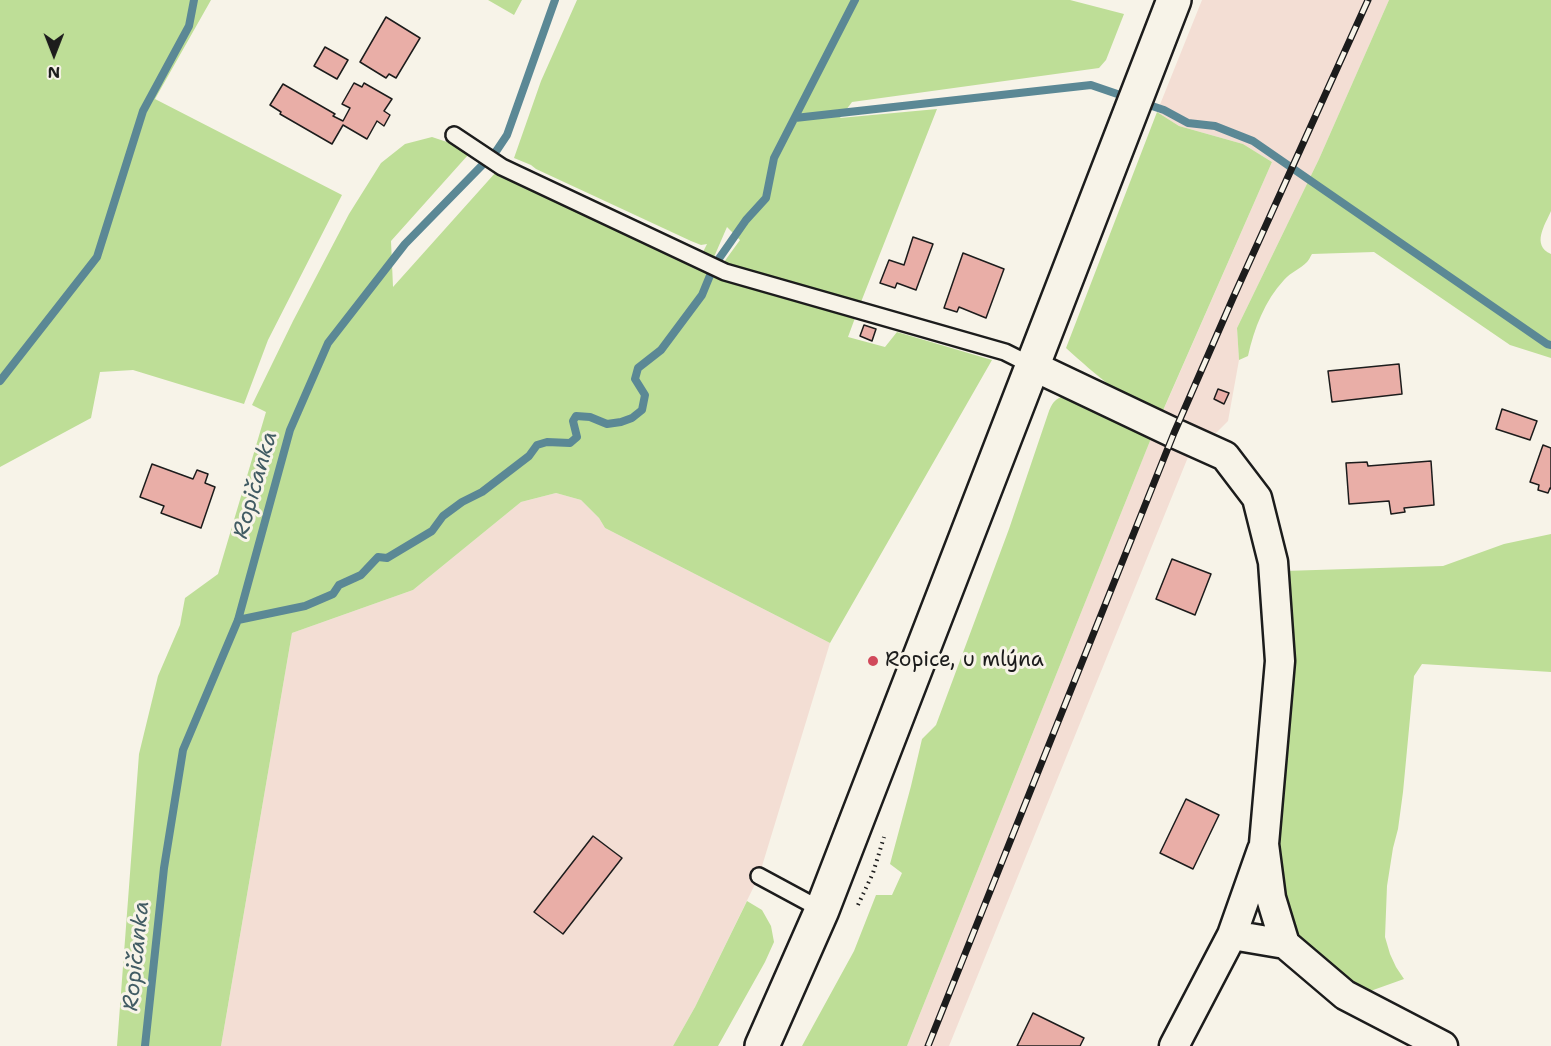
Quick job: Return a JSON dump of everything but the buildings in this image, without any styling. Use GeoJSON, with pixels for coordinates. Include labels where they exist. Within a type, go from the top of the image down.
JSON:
{"type":"FeatureCollection","features":[{"type":"Feature","properties":{"kind":"main road"},"geometry":{"type":"LineString","coordinates":[[762,1046],[822,910],[1174,0]]}},
{"type":"Feature","properties":{"kind":"street"},"geometry":{"type":"LineString","coordinates":[[1033,366],[1226,456],[1257,498],[1273,562],[1280,661],[1264,844],[1271,898],[1285,944]]}},
{"type":"Feature","properties":{"kind":"street"},"geometry":{"type":"LineString","coordinates":[[1174,1046],[1232,935],[1264,844]]}},
{"type":"Feature","properties":{"kind":"street"},"geometry":{"type":"LineString","coordinates":[[1232,935],[1285,944],[1345,995],[1443,1046]]}},
{"type":"Feature","properties":{"kind":"lane"},"geometry":{"type":"LineString","coordinates":[[454,135],[502,167],[725,272],[1005,352],[1033,366]]}},
{"type":"Feature","properties":{"kind":"lane"},"geometry":{"type":"LineString","coordinates":[[759,876],[822,910]]}},
{"type":"Feature","properties":{"kind":"shaded area"},"geometry":{"type":"Polygon","coordinates":[[[1202,0],[1389,0],[1319,159],[1237,328],[1239,360],[1228,421],[1216,433],[1199,430],[949,1046],[907,1046],[1152,436],[1272,162],[1243,144],[1179,126],[1157,112],[1202,0]]]}},
{"type":"Feature","properties":{"kind":"shaded area"},"geometry":{"type":"Polygon","coordinates":[[[556,493],[581,500],[599,518],[605,528],[830,643],[759,876],[695,1007],[673,1046],[221,1046],[292,633],[413,590],[521,502],[556,493]]]}},
{"type":"Feature","properties":{"kind":"green space"},"geometry":{"type":"Polygon","coordinates":[[[0,0],[211,0],[155,99],[342,195],[268,340],[244,404],[133,370],[100,372],[91,418],[0,467],[0,0]]]}},
{"type":"Feature","properties":{"kind":"green space"},"geometry":{"type":"Polygon","coordinates":[[[488,0],[522,0],[514,15],[488,0]]]}},
{"type":"Feature","properties":{"kind":"green space"},"geometry":{"type":"Polygon","coordinates":[[[577,0],[1070,0],[1124,14],[1106,60],[1099,68],[852,102],[840,118],[937,109],[861,302],[732,267],[724,262],[740,240],[727,227],[714,257],[703,252],[707,244],[701,245],[691,241],[514,158],[541,81],[577,0]]]}},
{"type":"Feature","properties":{"kind":"green space"},"geometry":{"type":"Polygon","coordinates":[[[1389,0],[1551,0],[1551,211],[1543,228],[1541,240],[1545,250],[1551,254],[1551,358],[1510,345],[1374,252],[1312,254],[1307,262],[1277,288],[1257,325],[1248,356],[1239,360],[1237,328],[1319,159],[1389,0]]]}},
{"type":"Feature","properties":{"kind":"green space"},"geometry":{"type":"Polygon","coordinates":[[[1157,112],[1179,126],[1243,144],[1272,162],[1161,415],[1110,386],[1066,348],[1157,112]]]}},
{"type":"Feature","properties":{"kind":"green space"},"geometry":{"type":"Polygon","coordinates":[[[432,137],[453,144],[468,155],[391,241],[393,287],[496,172],[717,278],[855,318],[848,337],[885,347],[897,332],[992,360],[830,643],[605,528],[599,518],[581,500],[556,493],[521,502],[413,590],[292,633],[221,1046],[117,1046],[139,754],[158,676],[180,625],[185,598],[218,574],[266,412],[252,405],[349,214],[381,163],[405,144],[432,137]]]}},
{"type":"Feature","properties":{"kind":"green space"},"geometry":{"type":"Polygon","coordinates":[[[1061,397],[1152,436],[907,1046],[802,1046],[854,951],[876,895],[892,895],[902,873],[890,864],[922,739],[936,725],[1009,529],[1049,411],[1054,402],[1061,397]]]}},
{"type":"Feature","properties":{"kind":"green space"},"geometry":{"type":"Polygon","coordinates":[[[1551,534],[1551,672],[1422,664],[1414,676],[1403,792],[1387,886],[1385,937],[1390,954],[1404,979],[1362,994],[1289,928],[1276,875],[1284,571],[1443,566],[1504,544],[1551,534]]]}},
{"type":"Feature","properties":{"kind":"green space"},"geometry":{"type":"Polygon","coordinates":[[[747,901],[762,910],[771,926],[774,942],[765,962],[718,1046],[673,1046],[695,1007],[747,901]]]}},
{"type":"Feature","properties":{"kind":"waterway"},"geometry":{"type":"LineString","coordinates":[[0,381],[97,257],[143,111],[189,26],[194,0]]}},
{"type":"Feature","properties":{"kind":"waterway","name":"Ropičanka"},"geometry":{"type":"LineString","coordinates":[[145,1046],[164,868],[183,750],[238,620],[290,430],[328,343],[405,244],[497,150],[507,135],[555,0]]}},
{"type":"Feature","properties":{"kind":"waterway"},"geometry":{"type":"LineString","coordinates":[[718,260],[746,220],[766,198],[774,158],[855,0]]}},
{"type":"Feature","properties":{"kind":"waterway"},"geometry":{"type":"LineString","coordinates":[[795,118],[1091,85],[1129,98]]}},
{"type":"Feature","properties":{"kind":"waterway"},"geometry":{"type":"LineString","coordinates":[[1143,103],[1164,110],[1188,123],[1215,126],[1253,141],[1551,345]]}},
{"type":"Feature","properties":{"kind":"waterway"},"geometry":{"type":"LineString","coordinates":[[238,620],[305,606],[333,594],[339,585],[361,575],[378,557],[387,558],[432,531],[443,516],[462,502],[482,492],[529,456],[537,445],[547,442],[570,443],[577,437],[573,421],[576,416],[590,417],[607,424],[632,418],[642,410],[645,395],[635,379],[638,368],[661,350],[702,295],[711,273]]}},
{"type":"Feature","properties":{"kind":"railway"},"geometry":{"type":"LineString","coordinates":[[928,1046],[1174,433],[1368,0]]}},
{"type":"Feature","properties":{"kind":"place","name":"Ropice, u mlýna"},"geometry":{"type":"Point","coordinates":[873,661]}}]}
